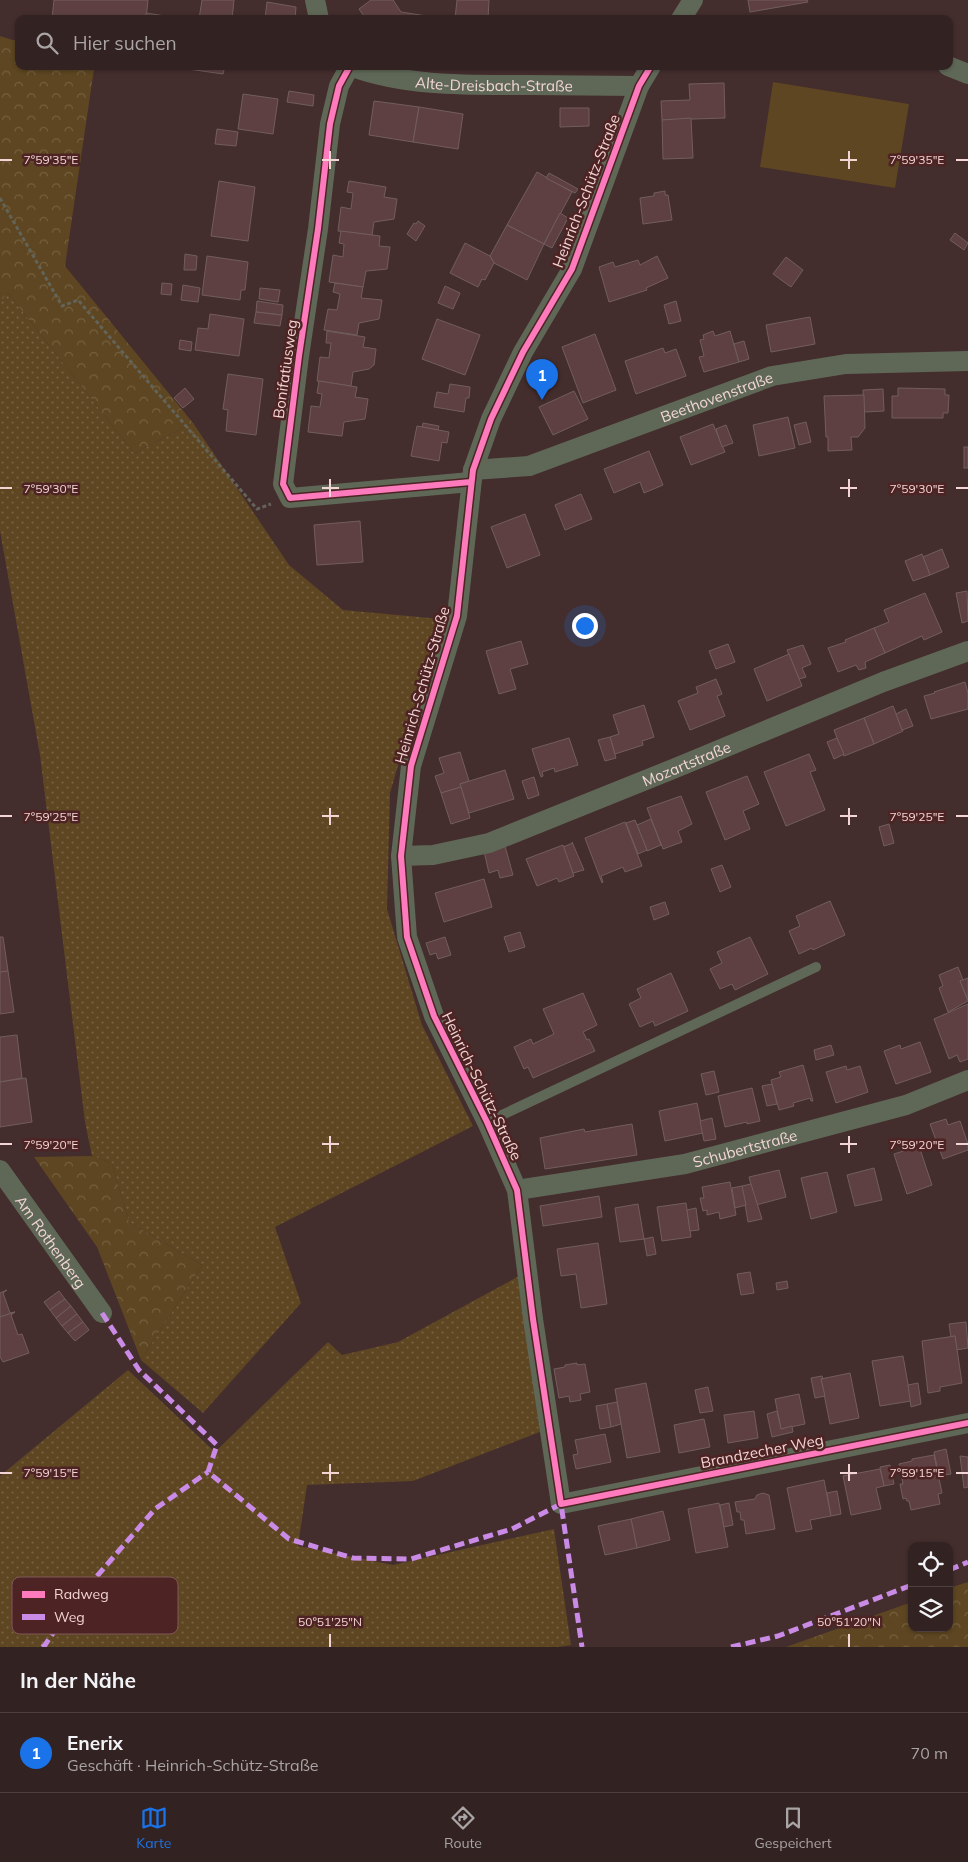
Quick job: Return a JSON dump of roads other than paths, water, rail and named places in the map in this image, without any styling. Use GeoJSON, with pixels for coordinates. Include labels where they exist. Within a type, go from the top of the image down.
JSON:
{"type":"FeatureCollection","features":[{"type":"Feature","properties":{"kind":"street"},"geometry":{"type":"LineString","coordinates":[[315,0],[318,15]]}},
{"type":"Feature","properties":{"kind":"street"},"geometry":{"type":"LineString","coordinates":[[684,15],[693,0]]}},
{"type":"Feature","properties":{"kind":"street"},"geometry":{"type":"LineString","coordinates":[[953,68],[968,74]]}},
{"type":"Feature","properties":{"kind":"street","name":"Bonifatiusweg"},"geometry":{"type":"LineString","coordinates":[[348,70],[339,86],[330,124],[318,229],[296,376],[283,484],[290,498],[472,476]]}},
{"type":"Feature","properties":{"kind":"street","name":"Alte-Dreisbach-Straße"},"geometry":{"type":"LineString","coordinates":[[361,70],[413,81],[467,85],[639,86]]}},
{"type":"Feature","properties":{"kind":"street","name":"Heinrich-Schütz-Straße"},"geometry":{"type":"LineString","coordinates":[[561,1504],[533,1319],[518,1190],[487,1122],[434,1016],[407,937],[401,856],[411,766],[457,616],[472,476],[491,419],[519,360],[572,269],[639,86],[649,70]]}},
{"type":"Feature","properties":{"kind":"street","name":"Beethovenstraße"},"geometry":{"type":"LineString","coordinates":[[472,476],[529,466],[772,376],[846,364],[968,362]]}},
{"type":"Feature","properties":{"kind":"street","name":"Mozartstraße"},"geometry":{"type":"LineString","coordinates":[[401,856],[434,854],[490,842],[664,773],[883,682],[968,651]]}},
{"type":"Feature","properties":{"kind":"street","name":"Schubertstraße"},"geometry":{"type":"LineString","coordinates":[[518,1190],[685,1164],[906,1105],[968,1080]]}},
{"type":"Feature","properties":{"kind":"street","name":"Am Rothenberg"},"geometry":{"type":"LineString","coordinates":[[0,1170],[102,1313]]}},
{"type":"Feature","properties":{"kind":"street","name":"Brandzecher Weg"},"geometry":{"type":"LineString","coordinates":[[561,1504],[968,1423]]}},
{"type":"Feature","properties":{"kind":"lane"},"geometry":{"type":"LineString","coordinates":[[487,1122],[816,967]]}},
{"type":"Feature","properties":{"kind":"place","name":"Enerix"},"geometry":{"type":"Point","coordinates":[542,400]}}]}
